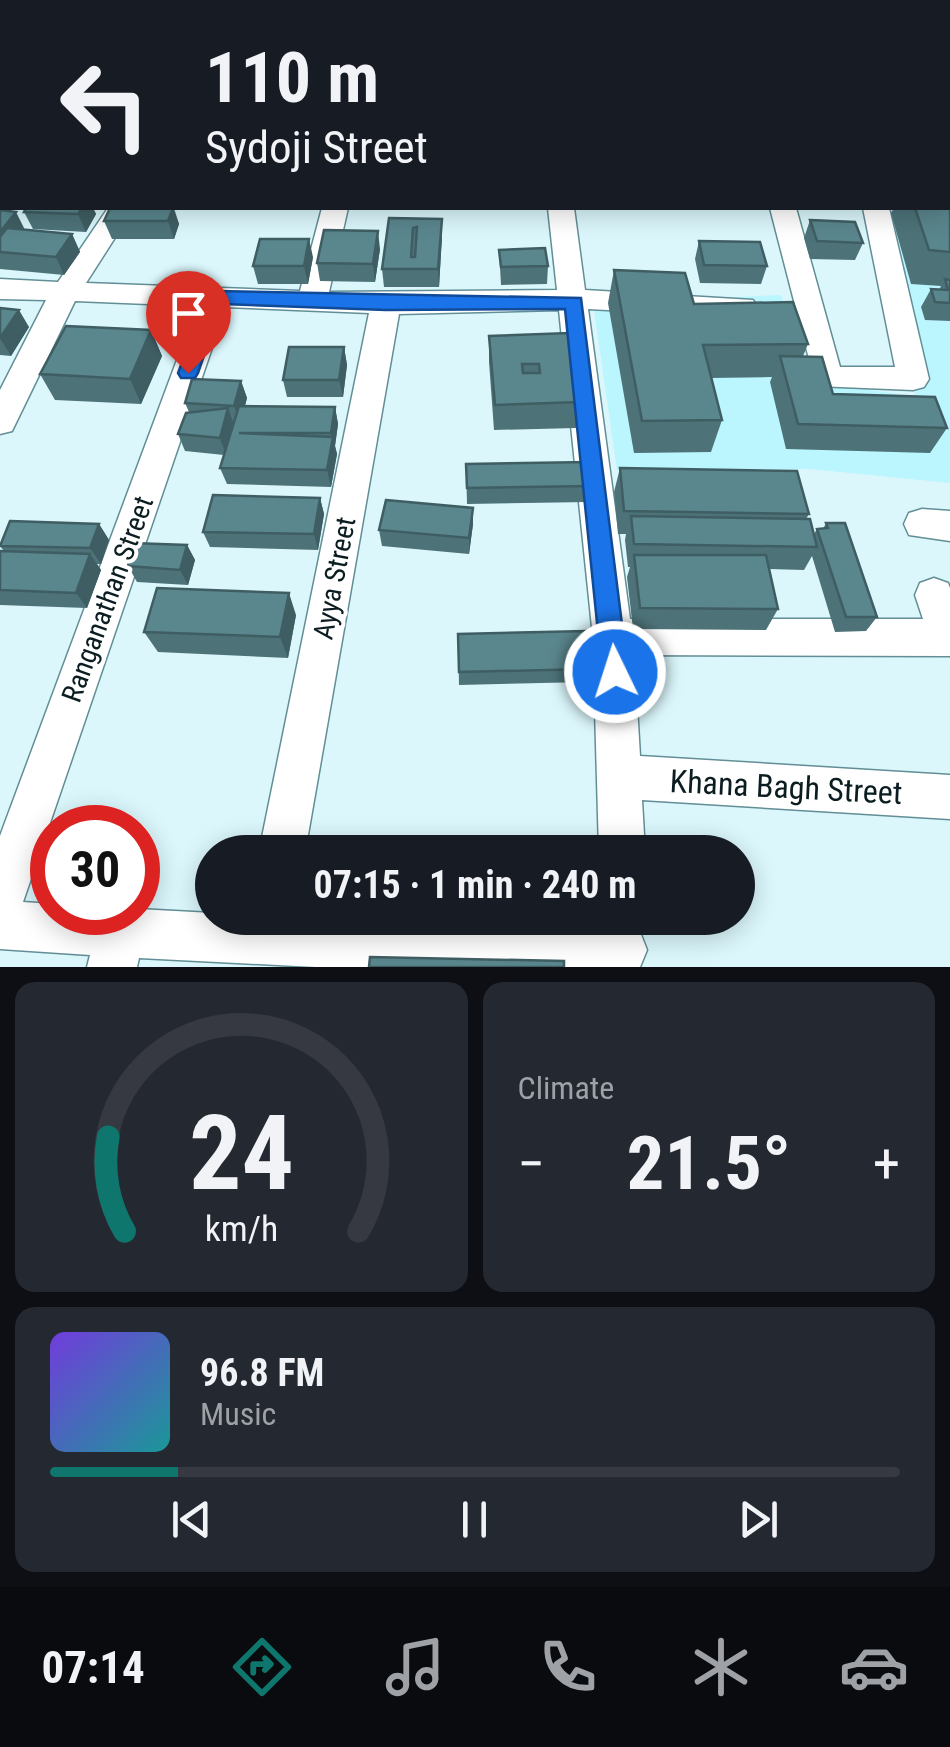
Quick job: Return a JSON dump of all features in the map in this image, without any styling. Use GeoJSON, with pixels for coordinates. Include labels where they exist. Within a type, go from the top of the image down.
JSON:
{"type":"FeatureCollection","features":[{"type":"Feature","properties":{"kind":"street"},"geometry":{"type":"LineString","coordinates":[[0,422],[64,294],[120,210]]}},
{"type":"Feature","properties":{"kind":"street"},"geometry":{"type":"LineString","coordinates":[[313,299],[335,210]]}},
{"type":"Feature","properties":{"kind":"street"},"geometry":{"type":"LineString","coordinates":[[561,210],[613,638],[622,835]]}},
{"type":"Feature","properties":{"kind":"street"},"geometry":{"type":"LineString","coordinates":[[784,210],[827,378],[914,380],[876,210]]}},
{"type":"Feature","properties":{"kind":"street"},"geometry":{"type":"LineString","coordinates":[[0,289],[386,304],[600,300],[752,307]]}},
{"type":"Feature","properties":{"kind":"street","name":"Ranganathan Street"},"geometry":{"type":"LineString","coordinates":[[0,900],[215,298]]}},
{"type":"Feature","properties":{"kind":"street","name":"Ayya Street"},"geometry":{"type":"LineString","coordinates":[[285,835],[386,304]]}},
{"type":"Feature","properties":{"kind":"street"},"geometry":{"type":"LineString","coordinates":[[613,638],[950,638],[934,595]]}},
{"type":"Feature","properties":{"kind":"street","name":"Khana Bagh Street"},"geometry":{"type":"LineString","coordinates":[[621,777],[950,797]]}},
{"type":"Feature","properties":{"kind":"street"},"geometry":{"type":"LineString","coordinates":[[0,925],[117,950],[224,935]]}},
{"type":"Feature","properties":{"kind":"street"},"geometry":{"type":"LineString","coordinates":[[400,935],[622,945]]}},
{"type":"Feature","properties":{"kind":"shaded area"},"geometry":{"type":"Polygon","coordinates":[[[884,210],[950,210],[950,483],[810,469],[617,470],[593,303],[781,295],[815,382],[913,396],[926,376],[884,210]]]}},
{"type":"Feature","properties":{"kind":"building"},"geometry":{"type":"Polygon","coordinates":[[[0,210],[16,212],[0,232],[0,210]]]}},
{"type":"Feature","properties":{"kind":"building"},"geometry":{"type":"Polygon","coordinates":[[[25,210],[81,210],[78,214],[25,210]]]}},
{"type":"Feature","properties":{"kind":"building"},"geometry":{"type":"Polygon","coordinates":[[[109,210],[172,210],[168,221],[104,221],[109,210]]]}},
{"type":"Feature","properties":{"kind":"building"},"geometry":{"type":"Polygon","coordinates":[[[916,210],[950,210],[950,252],[929,250],[916,210]]]}},
{"type":"Feature","properties":{"kind":"building"},"geometry":{"type":"Polygon","coordinates":[[[389,218],[442,219],[438,269],[382,269],[389,218]],[[417,227],[413,228],[411,257],[415,257],[417,227]]]}},
{"type":"Feature","properties":{"kind":"building"},"geometry":{"type":"Polygon","coordinates":[[[810,220],[855,222],[863,243],[817,241],[810,220]]]}},
{"type":"Feature","properties":{"kind":"building"},"geometry":{"type":"Polygon","coordinates":[[[7,228],[72,234],[56,257],[0,252],[0,237],[7,228]]]}},
{"type":"Feature","properties":{"kind":"building"},"geometry":{"type":"Polygon","coordinates":[[[324,230],[378,231],[373,264],[317,263],[324,230]]]}},
{"type":"Feature","properties":{"kind":"building"},"geometry":{"type":"Polygon","coordinates":[[[260,239],[309,239],[304,266],[253,266],[260,239]]]}},
{"type":"Feature","properties":{"kind":"building"},"geometry":{"type":"Polygon","coordinates":[[[699,241],[760,242],[767,266],[704,265],[699,241]]]}},
{"type":"Feature","properties":{"kind":"building"},"geometry":{"type":"Polygon","coordinates":[[[545,248],[548,266],[501,267],[499,250],[545,248]]]}},
{"type":"Feature","properties":{"kind":"building"},"geometry":{"type":"Polygon","coordinates":[[[614,270],[685,273],[694,304],[793,302],[808,344],[703,345],[722,420],[642,421],[614,270]]]}},
{"type":"Feature","properties":{"kind":"building"},"geometry":{"type":"Polygon","coordinates":[[[945,279],[950,280],[950,303],[935,302],[931,289],[948,290],[945,279]]]}},
{"type":"Feature","properties":{"kind":"building"},"geometry":{"type":"Polygon","coordinates":[[[0,308],[19,310],[0,338],[0,308]]]}},
{"type":"Feature","properties":{"kind":"building"},"geometry":{"type":"Polygon","coordinates":[[[66,326],[151,330],[130,379],[40,374],[66,326]]]}},
{"type":"Feature","properties":{"kind":"building"},"geometry":{"type":"Polygon","coordinates":[[[569,333],[580,402],[495,405],[489,336],[569,333]],[[522,364],[523,373],[540,373],[539,364],[522,364]]]}},
{"type":"Feature","properties":{"kind":"building"},"geometry":{"type":"Polygon","coordinates":[[[289,347],[344,347],[339,380],[283,380],[289,347]]]}},
{"type":"Feature","properties":{"kind":"building"},"geometry":{"type":"Polygon","coordinates":[[[780,356],[822,357],[833,394],[935,397],[947,428],[798,424],[780,356]]]}},
{"type":"Feature","properties":{"kind":"building"},"geometry":{"type":"Polygon","coordinates":[[[192,379],[241,381],[234,406],[185,403],[192,379]]]}},
{"type":"Feature","properties":{"kind":"building"},"geometry":{"type":"Polygon","coordinates":[[[239,406],[335,407],[331,433],[239,433],[333,437],[327,470],[220,468],[239,406]]]}},
{"type":"Feature","properties":{"kind":"building"},"geometry":{"type":"Polygon","coordinates":[[[228,408],[220,438],[178,434],[186,413],[228,408]]]}},
{"type":"Feature","properties":{"kind":"building"},"geometry":{"type":"Polygon","coordinates":[[[589,462],[592,486],[467,488],[466,464],[589,462]]]}},
{"type":"Feature","properties":{"kind":"building"},"geometry":{"type":"Polygon","coordinates":[[[620,468],[797,471],[809,514],[624,511],[620,468]]]}},
{"type":"Feature","properties":{"kind":"building"},"geometry":{"type":"Polygon","coordinates":[[[213,495],[320,498],[314,534],[203,532],[213,495]]]}},
{"type":"Feature","properties":{"kind":"building"},"geometry":{"type":"Polygon","coordinates":[[[386,500],[473,508],[469,538],[379,530],[386,500]]]}},
{"type":"Feature","properties":{"kind":"building"},"geometry":{"type":"Polygon","coordinates":[[[631,516],[810,519],[817,547],[634,544],[631,516]]]}},
{"type":"Feature","properties":{"kind":"building"},"geometry":{"type":"Polygon","coordinates":[[[10,521],[99,524],[90,548],[0,546],[10,521]]]}},
{"type":"Feature","properties":{"kind":"building"},"geometry":{"type":"Polygon","coordinates":[[[826,523],[845,523],[877,617],[846,617],[817,529],[828,528],[826,523]]]}},
{"type":"Feature","properties":{"kind":"building"},"geometry":{"type":"Polygon","coordinates":[[[132,543],[187,545],[180,570],[128,566],[132,543]]]}},
{"type":"Feature","properties":{"kind":"building"},"geometry":{"type":"Polygon","coordinates":[[[0,551],[90,554],[76,593],[0,590],[0,551]]]}},
{"type":"Feature","properties":{"kind":"building"},"geometry":{"type":"Polygon","coordinates":[[[634,555],[766,555],[778,609],[640,608],[634,555]]]}},
{"type":"Feature","properties":{"kind":"building"},"geometry":{"type":"Polygon","coordinates":[[[157,588],[289,593],[280,637],[144,632],[157,588]]]}},
{"type":"Feature","properties":{"kind":"building"},"geometry":{"type":"Polygon","coordinates":[[[586,631],[590,669],[459,672],[458,634],[586,631]]]}},
{"type":"Feature","properties":{"kind":"building"},"geometry":{"type":"Polygon","coordinates":[[[370,957],[564,961],[564,967],[369,967],[370,957]]]}},
{"type":"Feature","properties":{"kind":"route"},"geometry":{"type":"LineString","coordinates":[[188,373],[215,298],[386,304],[574,302],[615,672]]}}]}
